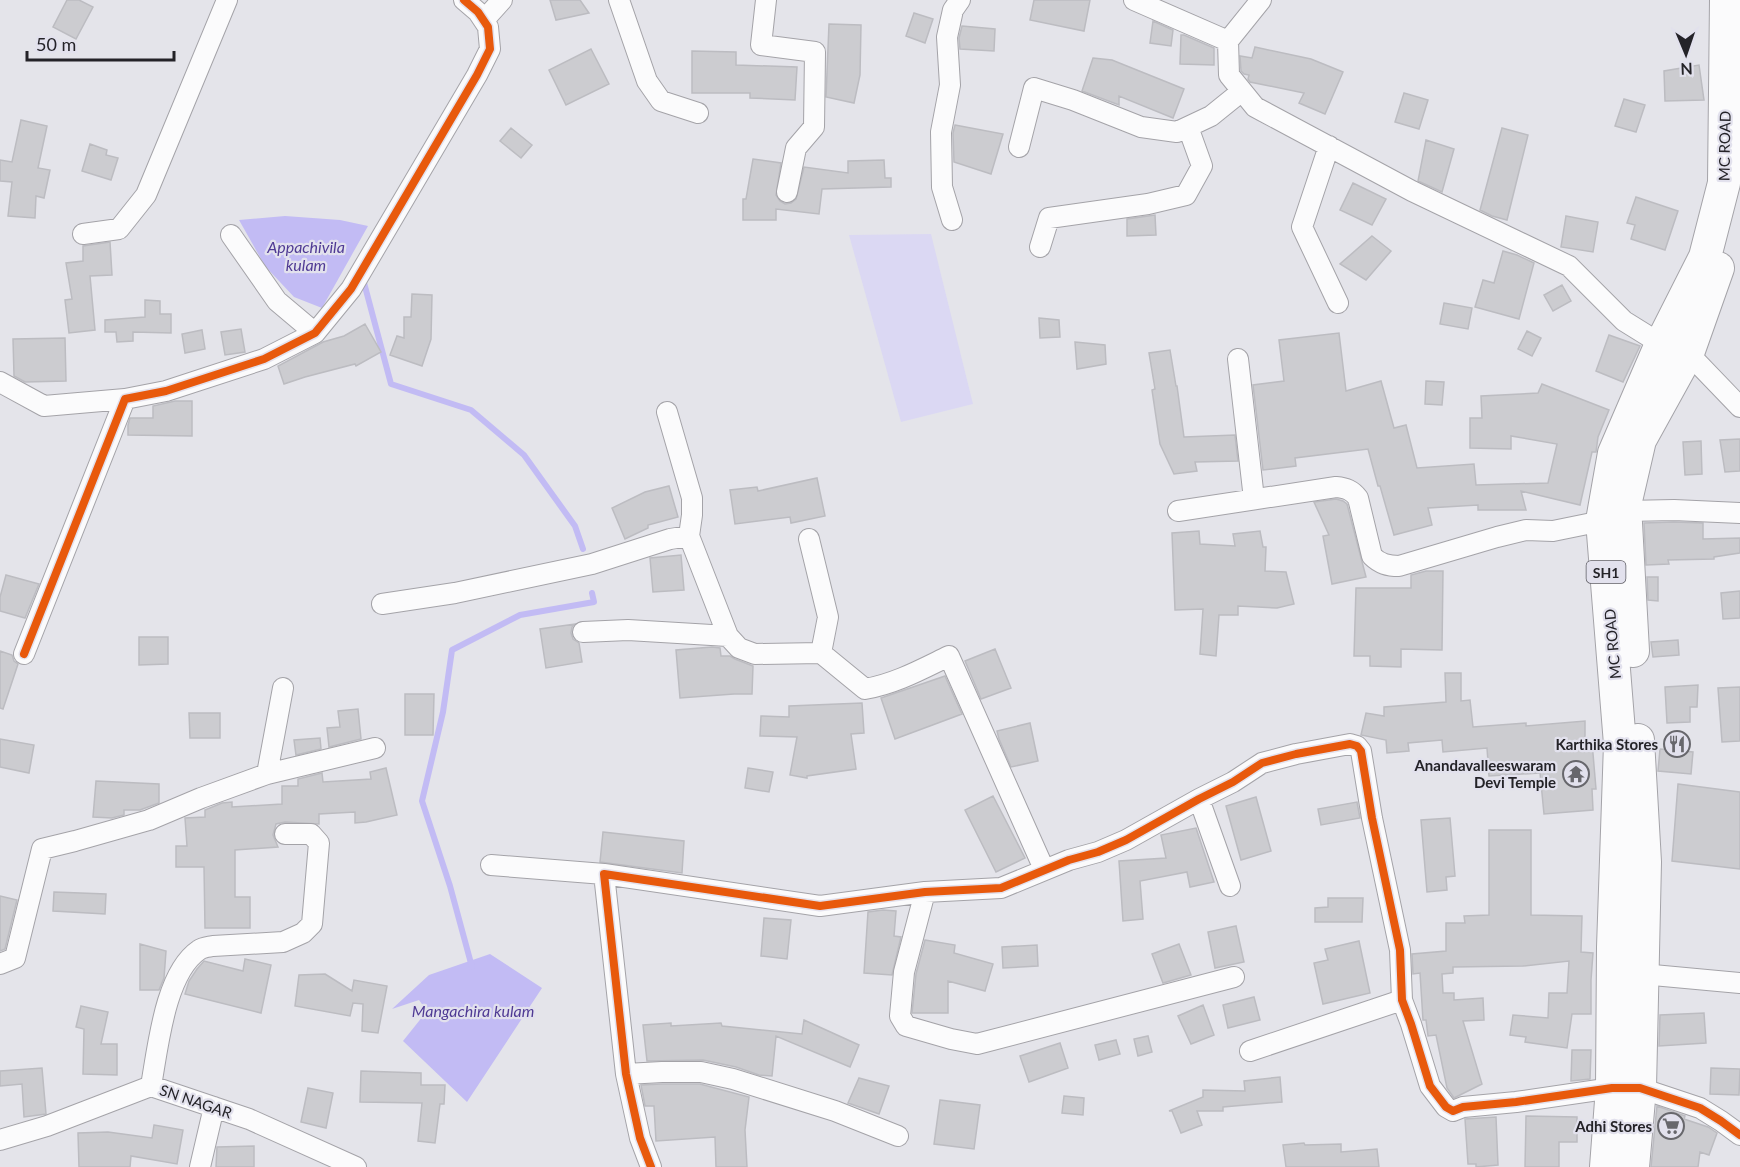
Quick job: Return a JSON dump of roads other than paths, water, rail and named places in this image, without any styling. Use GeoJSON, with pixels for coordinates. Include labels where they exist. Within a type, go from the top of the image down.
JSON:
{"type":"FeatureCollection","features":[{"type":"Feature","properties":{"kind":"main road","name":"MC ROAD"},"geometry":{"type":"LineString","coordinates":[[1633,1167],[1613,947],[1620,744],[1614,516],[1625,505],[1640,440],[1675,348],[1705,257],[1724,183],[1726,0]]}},
{"type":"Feature","properties":{"kind":"main road","name":"MC ROAD"},"geometry":{"type":"LineString","coordinates":[[1675,348],[1739,208],[1740,168]]}},
{"type":"Feature","properties":{"kind":"main road","name":"MC ROAD"},"geometry":{"type":"LineString","coordinates":[[1606,1167],[1626,1088],[1642,974],[1645,862],[1614,516]]}},
{"type":"Feature","properties":{"kind":"street"},"geometry":{"type":"LineString","coordinates":[[83,234],[118,229],[146,195],[226,0]]}},
{"type":"Feature","properties":{"kind":"street"},"geometry":{"type":"LineString","coordinates":[[0,382],[44,406],[126,399],[166,391],[264,359],[315,333],[351,290],[490,49],[488,27],[478,12],[464,0]]}},
{"type":"Feature","properties":{"kind":"street"},"geometry":{"type":"LineString","coordinates":[[484,20],[502,0]]}},
{"type":"Feature","properties":{"kind":"street"},"geometry":{"type":"LineString","coordinates":[[619,0],[646,81],[661,101],[698,113]]}},
{"type":"Feature","properties":{"kind":"street"},"geometry":{"type":"LineString","coordinates":[[766,0],[761,45],[815,52],[814,127],[796,148],[787,192]]}},
{"type":"Feature","properties":{"kind":"street"},"geometry":{"type":"LineString","coordinates":[[952,220],[942,187],[941,132],[950,85],[947,37],[953,10],[960,0]]}},
{"type":"Feature","properties":{"kind":"street"},"geometry":{"type":"LineString","coordinates":[[1134,0],[1228,40]]}},
{"type":"Feature","properties":{"kind":"street"},"geometry":{"type":"LineString","coordinates":[[1261,0],[1228,40],[1229,75],[1255,107],[1412,191],[1569,266],[1624,321],[1675,348],[1740,407]]}},
{"type":"Feature","properties":{"kind":"street"},"geometry":{"type":"LineString","coordinates":[[1018,147],[1034,88],[1073,100],[1141,127],[1177,132],[1210,116],[1242,91]]}},
{"type":"Feature","properties":{"kind":"street"},"geometry":{"type":"LineString","coordinates":[[1040,247],[1049,218],[1148,204],[1186,195],[1202,166],[1188,127]]}},
{"type":"Feature","properties":{"kind":"street"},"geometry":{"type":"LineString","coordinates":[[1329,146],[1302,227],[1338,303]]}},
{"type":"Feature","properties":{"kind":"street"},"geometry":{"type":"LineString","coordinates":[[231,235],[278,301],[315,333]]}},
{"type":"Feature","properties":{"kind":"street"},"geometry":{"type":"LineString","coordinates":[[1238,359],[1254,500]]}},
{"type":"Feature","properties":{"kind":"street"},"geometry":{"type":"LineString","coordinates":[[24,654],[126,399]]}},
{"type":"Feature","properties":{"kind":"street"},"geometry":{"type":"LineString","coordinates":[[667,412],[692,498],[689,536],[728,636],[739,648],[755,654],[821,653],[865,688],[902,678],[949,656],[1044,869]]}},
{"type":"Feature","properties":{"kind":"street"},"geometry":{"type":"LineString","coordinates":[[1178,511],[1336,487],[1349,489],[1358,498],[1372,556],[1377,561],[1391,566],[1399,566],[1526,530],[1554,531],[1614,516],[1674,510],[1740,513]]}},
{"type":"Feature","properties":{"kind":"street"},"geometry":{"type":"LineString","coordinates":[[382,604],[455,593],[591,564],[670,539],[689,536]]}},
{"type":"Feature","properties":{"kind":"street"},"geometry":{"type":"LineString","coordinates":[[809,539],[828,617],[821,653]]}},
{"type":"Feature","properties":{"kind":"street"},"geometry":{"type":"LineString","coordinates":[[583,632],[628,630],[728,636]]}},
{"type":"Feature","properties":{"kind":"street"},"geometry":{"type":"LineString","coordinates":[[267,774],[283,688]]}},
{"type":"Feature","properties":{"kind":"street"},"geometry":{"type":"LineString","coordinates":[[492,866],[604,874],[820,906],[925,892],[1001,888],[1044,869],[1098,852],[1126,840],[1233,782],[1262,763],[1350,744],[1360,748],[1400,950],[1402,1000],[1412,1024],[1430,1086],[1446,1107],[1453,1111],[1463,1107],[1626,1088],[1700,1108],[1740,1135]]}},
{"type":"Feature","properties":{"kind":"street"},"geometry":{"type":"LineString","coordinates":[[0,964],[15,957],[42,849],[75,842],[148,820],[267,774],[375,748]]}},
{"type":"Feature","properties":{"kind":"street"},"geometry":{"type":"LineString","coordinates":[[1199,799],[1230,886]]}},
{"type":"Feature","properties":{"kind":"street"},"geometry":{"type":"LineString","coordinates":[[151,1086],[165,1006],[184,964],[201,948],[283,942],[303,933],[312,924],[319,843],[310,834],[285,834]]}},
{"type":"Feature","properties":{"kind":"street"},"geometry":{"type":"LineString","coordinates":[[604,874],[626,1074],[640,1138],[651,1167]]}},
{"type":"Feature","properties":{"kind":"street"},"geometry":{"type":"LineString","coordinates":[[925,892],[904,972],[900,1016],[906,1026],[951,1039],[977,1044],[1234,977]]}},
{"type":"Feature","properties":{"kind":"street"},"geometry":{"type":"LineString","coordinates":[[1642,974],[1740,983]]}},
{"type":"Feature","properties":{"kind":"street"},"geometry":{"type":"LineString","coordinates":[[1250,1051],[1402,1000]]}},
{"type":"Feature","properties":{"kind":"street"},"geometry":{"type":"LineString","coordinates":[[626,1074],[701,1072],[733,1078],[835,1111],[898,1136]]}},
{"type":"Feature","properties":{"kind":"street","name":"SN NAGAR"},"geometry":{"type":"LineString","coordinates":[[0,1140],[47,1126],[151,1086],[249,1119],[355,1167]]}},
{"type":"Feature","properties":{"kind":"street"},"geometry":{"type":"LineString","coordinates":[[200,1167],[214,1107]]}},
{"type":"Feature","properties":{"kind":"water","name":"Appachivila kulam"},"geometry":{"type":"Polygon","coordinates":[[[285,216],[340,220],[368,226],[322,308],[294,297],[265,266],[239,220],[285,216]]]}},
{"type":"Feature","properties":{"kind":"water","name":"Mangachira kulam"},"geometry":{"type":"Polygon","coordinates":[[[490,954],[542,988],[467,1102],[403,1041],[427,1011],[419,1000],[392,1009],[429,975],[490,954]]]}},
{"type":"Feature","properties":{"kind":"waterway"},"geometry":{"type":"LineString","coordinates":[[363,279],[391,384],[471,410],[524,455],[575,526],[583,549]]}},
{"type":"Feature","properties":{"kind":"waterway"},"geometry":{"type":"LineString","coordinates":[[472,967],[450,886],[422,801],[443,712],[452,650],[520,615],[594,602],[592,593]]}},
{"type":"Feature","properties":{"kind":"place","name":"Karthika Stores"},"geometry":{"type":"Point","coordinates":[1677,744]}},
{"type":"Feature","properties":{"kind":"place","name":"Anandavalleeswaram Devi Temple"},"geometry":{"type":"Point","coordinates":[1576,774]}},
{"type":"Feature","properties":{"kind":"place","name":"Adhi Stores"},"geometry":{"type":"Point","coordinates":[1671,1126]}}]}
